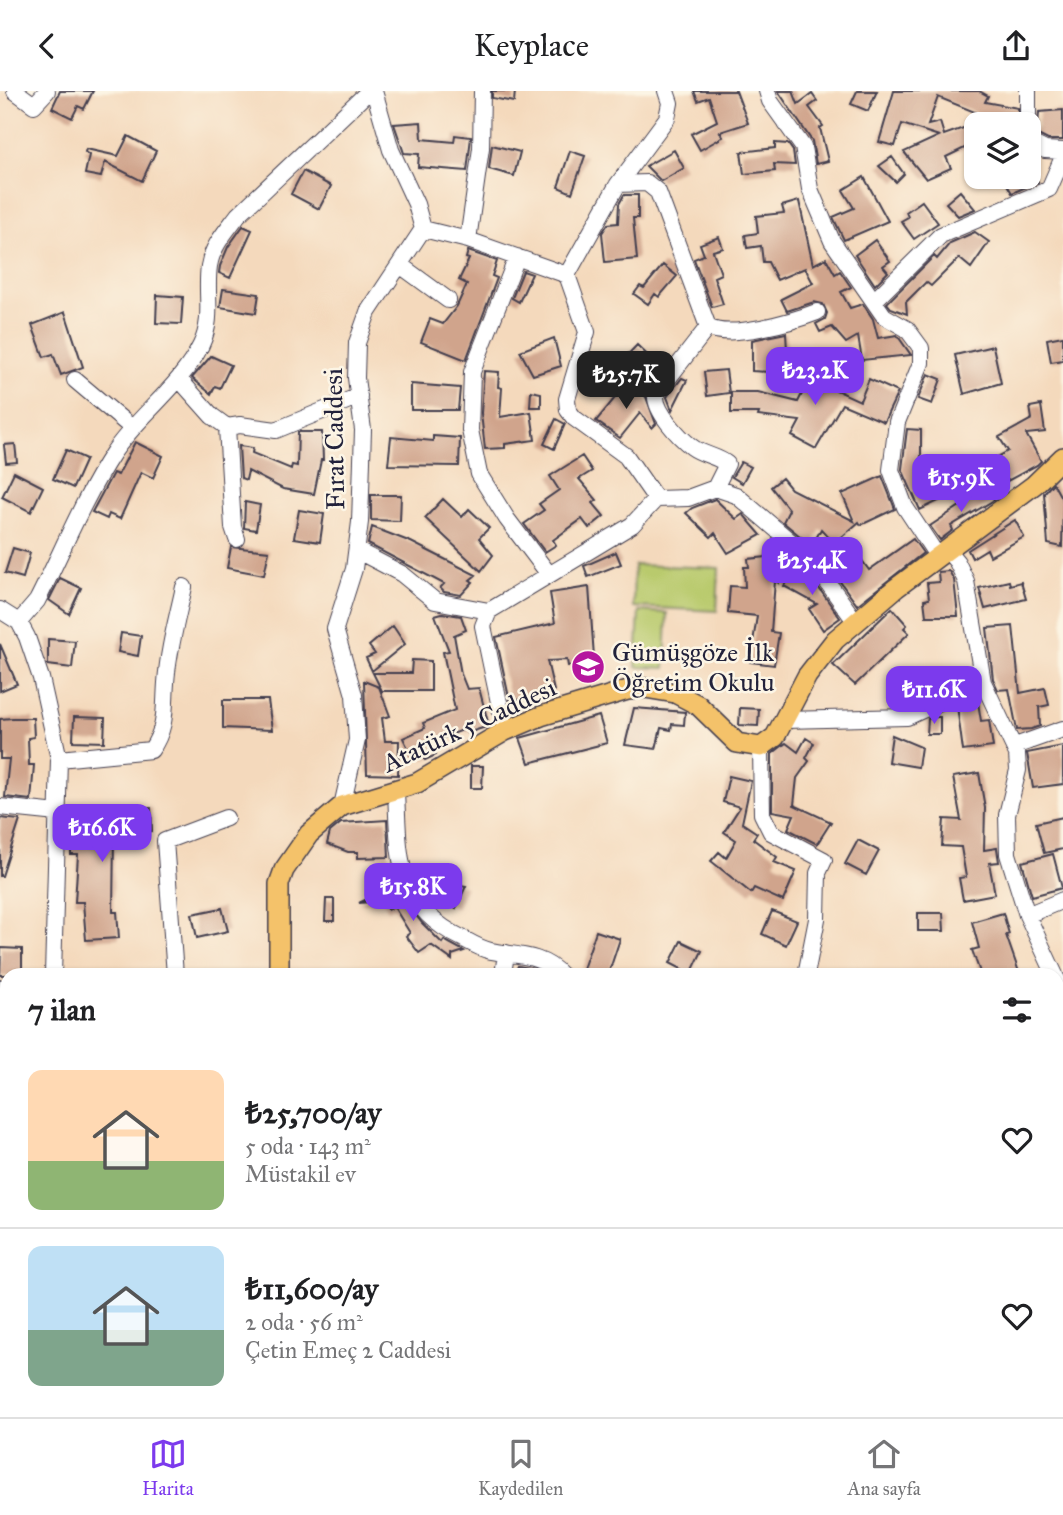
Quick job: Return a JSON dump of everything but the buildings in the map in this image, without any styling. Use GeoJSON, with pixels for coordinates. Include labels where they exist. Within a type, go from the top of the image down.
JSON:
{"type":"FeatureCollection","features":[{"type":"Feature","properties":{"kind":"main road"},"geometry":{"type":"LineString","coordinates":[[761,747],[775,737],[807,676],[835,640],[855,621],[942,553],[1034,485],[1063,457]]}},
{"type":"Feature","properties":{"kind":"main road","name":"Atatürk 5 Caddesi"},"geometry":{"type":"LineString","coordinates":[[342,806],[396,791],[442,770],[505,731],[572,705],[645,688],[687,698],[737,743],[761,747]]}},
{"type":"Feature","properties":{"kind":"main road"},"geometry":{"type":"LineString","coordinates":[[278,968],[279,884],[284,870],[309,834],[342,806]]}},
{"type":"Feature","properties":{"kind":"street"},"geometry":{"type":"LineString","coordinates":[[15,91],[34,105],[47,91]]}},
{"type":"Feature","properties":{"kind":"street"},"geometry":{"type":"LineString","coordinates":[[19,622],[37,601],[112,455],[132,428],[180,380],[206,332],[209,265],[220,239],[238,215],[372,91],[391,150],[416,204],[423,229],[468,240],[567,275]]}},
{"type":"Feature","properties":{"kind":"street"},"geometry":{"type":"LineString","coordinates":[[468,240],[481,148],[482,91]]}},
{"type":"Feature","properties":{"kind":"street"},"geometry":{"type":"LineString","coordinates":[[656,499],[626,456],[574,418],[568,410],[567,399],[587,332],[567,275],[618,184],[667,118],[670,103],[666,91]]}},
{"type":"Feature","properties":{"kind":"street"},"geometry":{"type":"LineString","coordinates":[[767,91],[770,101],[803,146],[810,189],[829,236],[884,316],[907,329],[921,348],[921,363],[897,422],[891,470],[905,507],[942,553],[957,562],[966,581],[983,683],[1015,746],[1018,770],[1007,815],[1006,836],[1012,872],[1027,915],[1052,968]]}},
{"type":"Feature","properties":{"kind":"street"},"geometry":{"type":"LineString","coordinates":[[1028,91],[1028,112]]}},
{"type":"Feature","properties":{"kind":"street"},"geometry":{"type":"LineString","coordinates":[[1041,148],[1063,151]]}},
{"type":"Feature","properties":{"kind":"street"},"geometry":{"type":"LineString","coordinates":[[875,300],[941,235],[1049,190],[1063,157]]}},
{"type":"Feature","properties":{"kind":"street"},"geometry":{"type":"LineString","coordinates":[[618,184],[647,183],[658,192],[708,327]]}},
{"type":"Feature","properties":{"kind":"street","name":"Fırat Caddesi"},"geometry":{"type":"LineString","coordinates":[[342,806],[355,754],[357,713],[335,629],[358,551],[363,458],[356,361],[361,328],[368,312],[423,229]]}},
{"type":"Feature","properties":{"kind":"street"},"geometry":{"type":"LineString","coordinates":[[517,257],[471,372],[470,430],[479,474],[507,519],[548,573]]}},
{"type":"Feature","properties":{"kind":"street"},"geometry":{"type":"LineString","coordinates":[[400,265],[448,300]]}},
{"type":"Feature","properties":{"kind":"street"},"geometry":{"type":"LineString","coordinates":[[708,327],[722,332],[788,322],[817,312]]}},
{"type":"Feature","properties":{"kind":"street"},"geometry":{"type":"LineString","coordinates":[[505,731],[483,626],[489,611],[548,573],[632,525],[656,499],[688,498],[715,488],[727,464],[695,449],[679,435],[655,401],[656,394],[708,327]]}},
{"type":"Feature","properties":{"kind":"street"},"geometry":{"type":"LineString","coordinates":[[75,380],[132,428]]}},
{"type":"Feature","properties":{"kind":"street"},"geometry":{"type":"LineString","coordinates":[[180,380],[212,416],[227,427],[240,425],[276,430],[359,396]]}},
{"type":"Feature","properties":{"kind":"street"},"geometry":{"type":"LineString","coordinates":[[227,427],[233,527],[237,539]]}},
{"type":"Feature","properties":{"kind":"street"},"geometry":{"type":"LineString","coordinates":[[715,488],[745,501],[783,537],[804,552],[819,568],[855,621]]}},
{"type":"Feature","properties":{"kind":"street"},"geometry":{"type":"LineString","coordinates":[[358,551],[402,574],[435,601],[489,611]]}},
{"type":"Feature","properties":{"kind":"street"},"geometry":{"type":"LineString","coordinates":[[59,759],[151,750],[161,736],[166,717],[166,683],[184,587]]}},
{"type":"Feature","properties":{"kind":"street"},"geometry":{"type":"LineString","coordinates":[[0,610],[19,622],[41,678],[59,759],[53,968]]}},
{"type":"Feature","properties":{"kind":"street"},"geometry":{"type":"LineString","coordinates":[[786,720],[907,717],[983,683]]}},
{"type":"Feature","properties":{"kind":"street"},"geometry":{"type":"LineString","coordinates":[[1015,746],[1063,729]]}},
{"type":"Feature","properties":{"kind":"street"},"geometry":{"type":"LineString","coordinates":[[761,747],[762,814],[771,832],[824,860],[818,873],[817,919],[807,968]]}},
{"type":"Feature","properties":{"kind":"street"},"geometry":{"type":"LineString","coordinates":[[396,791],[400,864],[413,894],[437,926],[488,951],[546,961],[554,968]]}},
{"type":"Feature","properties":{"kind":"street"},"geometry":{"type":"LineString","coordinates":[[0,807],[58,813]]}},
{"type":"Feature","properties":{"kind":"street"},"geometry":{"type":"LineString","coordinates":[[174,968],[165,841],[226,818]]}},
{"type":"Feature","properties":{"kind":"street"},"geometry":{"type":"LineString","coordinates":[[1027,915],[1063,900]]}},
{"type":"Feature","properties":{"kind":"street"},"geometry":{"type":"LineString","coordinates":[[504,968],[506,953]]}},
{"type":"Feature","properties":{"kind":"green space"},"geometry":{"type":"Polygon","coordinates":[[[634,565],[719,568],[717,611],[633,607],[634,565]]]}},
{"type":"Feature","properties":{"kind":"green space"},"geometry":{"type":"Polygon","coordinates":[[[639,611],[667,613],[665,668],[636,667],[639,611]]]}},
{"type":"Feature","properties":{"kind":"place","name":"Gümüşgöze İlk Öğretim Okulu"},"geometry":{"type":"Point","coordinates":[588,667]}}]}
